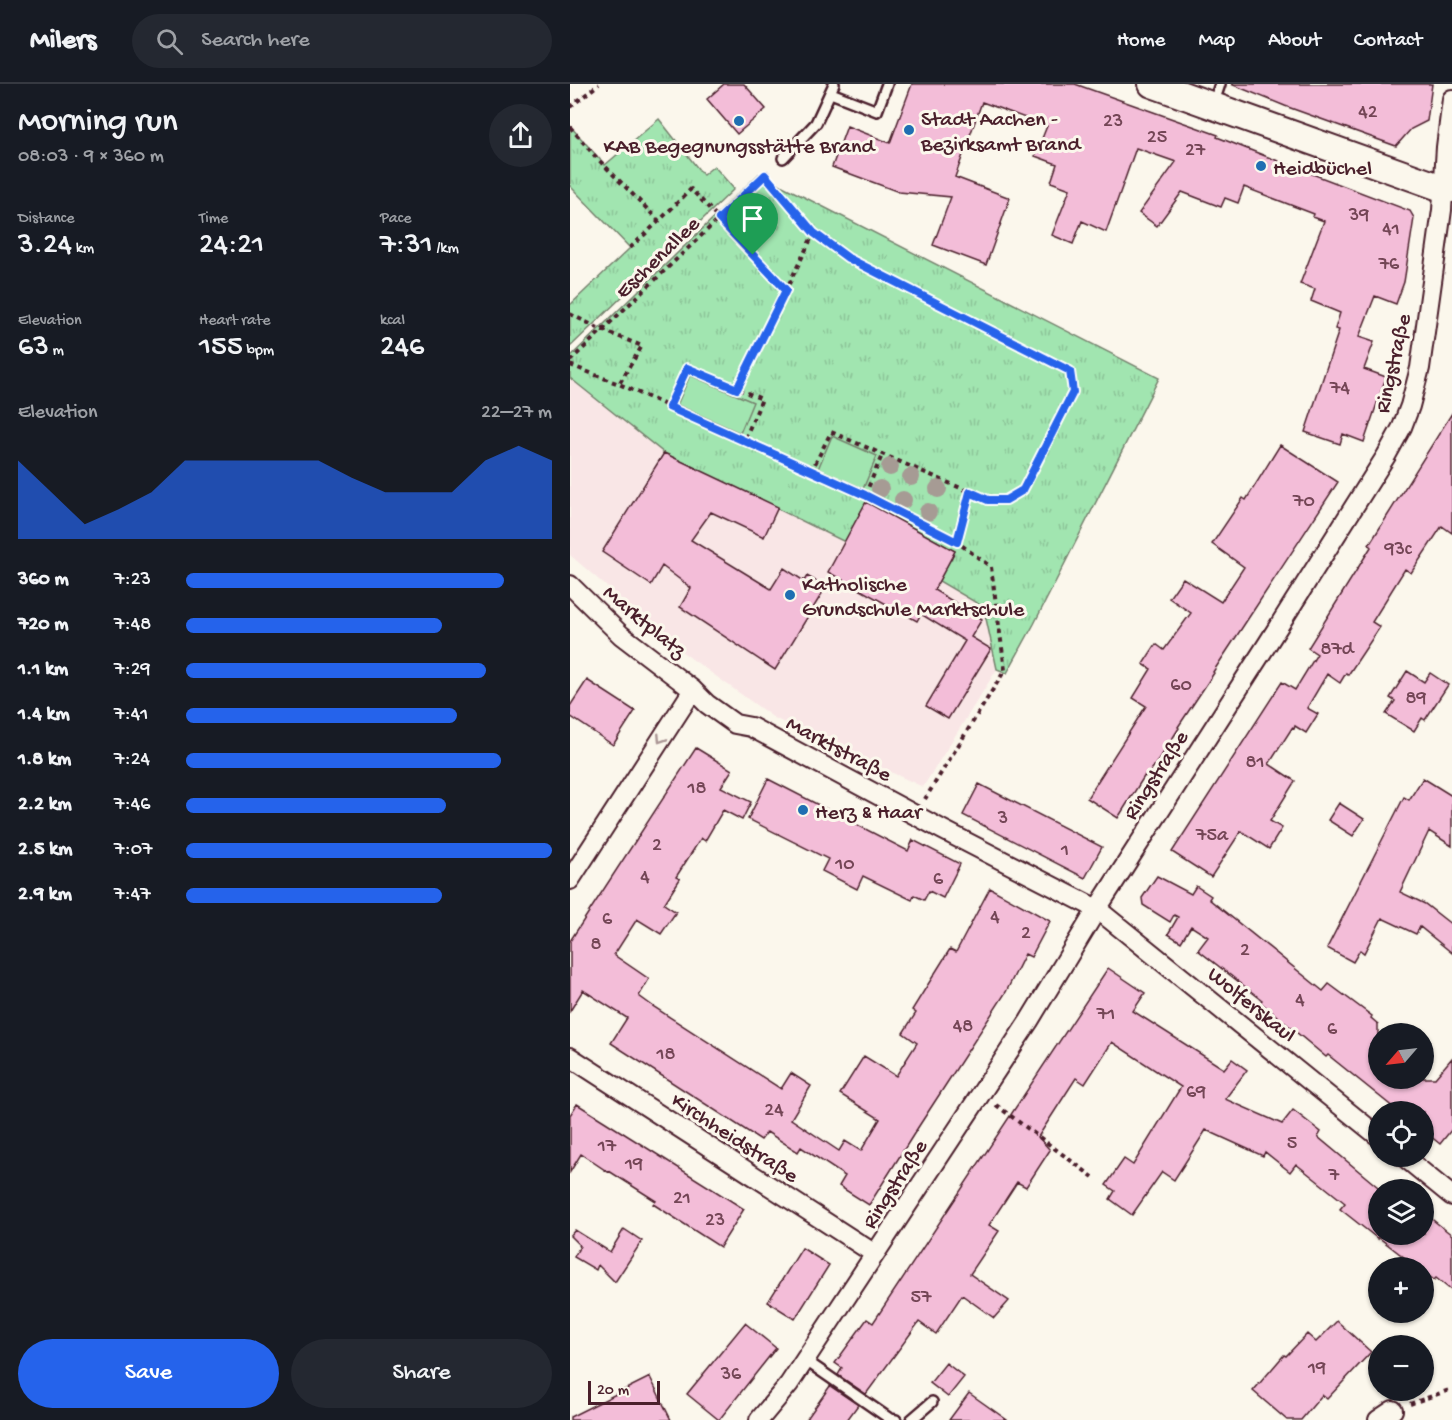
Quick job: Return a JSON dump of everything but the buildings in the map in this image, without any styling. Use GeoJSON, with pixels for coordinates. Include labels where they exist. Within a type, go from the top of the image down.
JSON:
{"type":"FeatureCollection","features":[{"type":"Feature","properties":{"kind":"street"},"geometry":{"type":"LineString","coordinates":[[1152,84],[1216,95],[1448,189]]}},
{"type":"Feature","properties":{"kind":"street","name":"Ringstraße"},"geometry":{"type":"LineString","coordinates":[[759,1420],[789,1384],[1029,1021],[1097,909],[1268,643],[1402,427],[1420,368],[1448,189],[1446,147],[1452,99]]}},
{"type":"Feature","properties":{"kind":"street","name":"Marktplatz"},"geometry":{"type":"LineString","coordinates":[[570,585],[621,635],[693,690]]}},
{"type":"Feature","properties":{"kind":"street"},"geometry":{"type":"LineString","coordinates":[[570,880],[693,690]]}},
{"type":"Feature","properties":{"kind":"street","name":"Marktstraße"},"geometry":{"type":"LineString","coordinates":[[693,690],[707,705],[735,724],[751,727],[1097,909]]}},
{"type":"Feature","properties":{"kind":"street","name":"Wolferskaul"},"geometry":{"type":"LineString","coordinates":[[1097,909],[1368,1128]]}},
{"type":"Feature","properties":{"kind":"street","name":"Kirchheidstraße"},"geometry":{"type":"LineString","coordinates":[[570,1057],[875,1254]]}},
{"type":"Feature","properties":{"kind":"street"},"geometry":{"type":"LineString","coordinates":[[1416,1167],[1452,1196]]}},
{"type":"Feature","properties":{"kind":"street"},"geometry":{"type":"LineString","coordinates":[[1378,1420],[1393,1410]]}},
{"type":"Feature","properties":{"kind":"lane"},"geometry":{"type":"LineString","coordinates":[[783,158],[816,123],[832,89],[877,111],[887,84]]}},
{"type":"Feature","properties":{"kind":"lane"},"geometry":{"type":"LineString","coordinates":[[805,1360],[890,1419],[896,1420]]}},
{"type":"Feature","properties":{"kind":"lane"},"geometry":{"type":"LineString","coordinates":[[911,1420],[932,1402]]}},
{"type":"Feature","properties":{"kind":"path"},"geometry":{"type":"LineString","coordinates":[[570,107],[599,84]]}},
{"type":"Feature","properties":{"kind":"path"},"geometry":{"type":"LineString","coordinates":[[570,127],[658,221]]}},
{"type":"Feature","properties":{"kind":"path","name":"Eschenallee"},"geometry":{"type":"LineString","coordinates":[[570,363],[765,175],[814,233]]}},
{"type":"Feature","properties":{"kind":"path"},"geometry":{"type":"LineString","coordinates":[[630,248],[691,189],[786,290]]}},
{"type":"Feature","properties":{"kind":"path"},"geometry":{"type":"LineString","coordinates":[[737,389],[814,233],[848,258],[1070,371],[1073,392],[1023,490],[1006,500],[988,500],[831,432],[812,472]]}},
{"type":"Feature","properties":{"kind":"path"},"geometry":{"type":"LineString","coordinates":[[570,314],[642,346],[619,384]]}},
{"type":"Feature","properties":{"kind":"path"},"geometry":{"type":"LineString","coordinates":[[570,363],[865,495],[957,542],[991,567],[1005,670],[915,815]]}},
{"type":"Feature","properties":{"kind":"path"},"geometry":{"type":"LineString","coordinates":[[669,407],[687,368],[762,399],[744,441]]}},
{"type":"Feature","properties":{"kind":"path"},"geometry":{"type":"LineString","coordinates":[[865,495],[883,453]]}},
{"type":"Feature","properties":{"kind":"path"},"geometry":{"type":"LineString","coordinates":[[957,542],[970,492]]}},
{"type":"Feature","properties":{"kind":"path"},"geometry":{"type":"LineString","coordinates":[[981,1094],[1093,1177]]}},
{"type":"Feature","properties":{"kind":"path"},"geometry":{"type":"LineString","coordinates":[[1393,1410],[1452,1389]]}},
{"type":"Feature","properties":{"kind":"shaded area","name":"Katholische Grundschule Marktschule"},"geometry":{"type":"Polygon","coordinates":[[[570,378],[664,453],[844,541],[866,502],[955,551],[988,609],[985,614],[997,669],[923,787],[774,718],[685,654],[570,555],[570,378]]]}},
{"type":"Feature","properties":{"kind":"green space"},"geometry":{"type":"Polygon","coordinates":[[[659,119],[703,175],[714,166],[734,189],[570,347],[570,305],[630,248],[570,186],[570,126],[605,165],[659,119]]]}},
{"type":"Feature","properties":{"kind":"green space"},"geometry":{"type":"Polygon","coordinates":[[[759,174],[1159,378],[1007,673],[997,669],[985,614],[987,609],[939,581],[955,551],[866,502],[845,542],[664,453],[570,378],[570,357],[759,174]]]}},
{"type":"Feature","properties":{"kind":"green space"},"geometry":{"type":"Polygon","coordinates":[[[690,375],[753,402],[740,433],[677,405],[690,375]]]}},
{"type":"Feature","properties":{"kind":"green space"},"geometry":{"type":"Polygon","coordinates":[[[832,436],[877,456],[863,489],[818,469],[832,436]]]}},
{"type":"Feature","properties":{"kind":"place","name":"KAB Begegnungsstätte Brand"},"geometry":{"type":"Point","coordinates":[739,121]}},
{"type":"Feature","properties":{"kind":"place","name":"Stadt Aachen - Bezirksamt Brand"},"geometry":{"type":"Point","coordinates":[909,130]}},
{"type":"Feature","properties":{"kind":"place","name":"Heidbüchel"},"geometry":{"type":"Point","coordinates":[1261,166]}},
{"type":"Feature","properties":{"kind":"place","name":"Katholische Grundschule Marktschule"},"geometry":{"type":"Point","coordinates":[790,595]}},
{"type":"Feature","properties":{"kind":"place","name":"Herz & Haar"},"geometry":{"type":"Point","coordinates":[803,810]}},
{"type":"Feature","properties":{"kind":"route"},"geometry":{"type":"LineString","coordinates":[[765,175],[814,233],[848,258],[1070,371],[1073,392],[1023,490],[1006,500],[988,500],[970,492],[957,542],[865,495],[669,407],[687,368],[737,389],[786,290],[753,255],[719,219],[765,175]]}}]}
